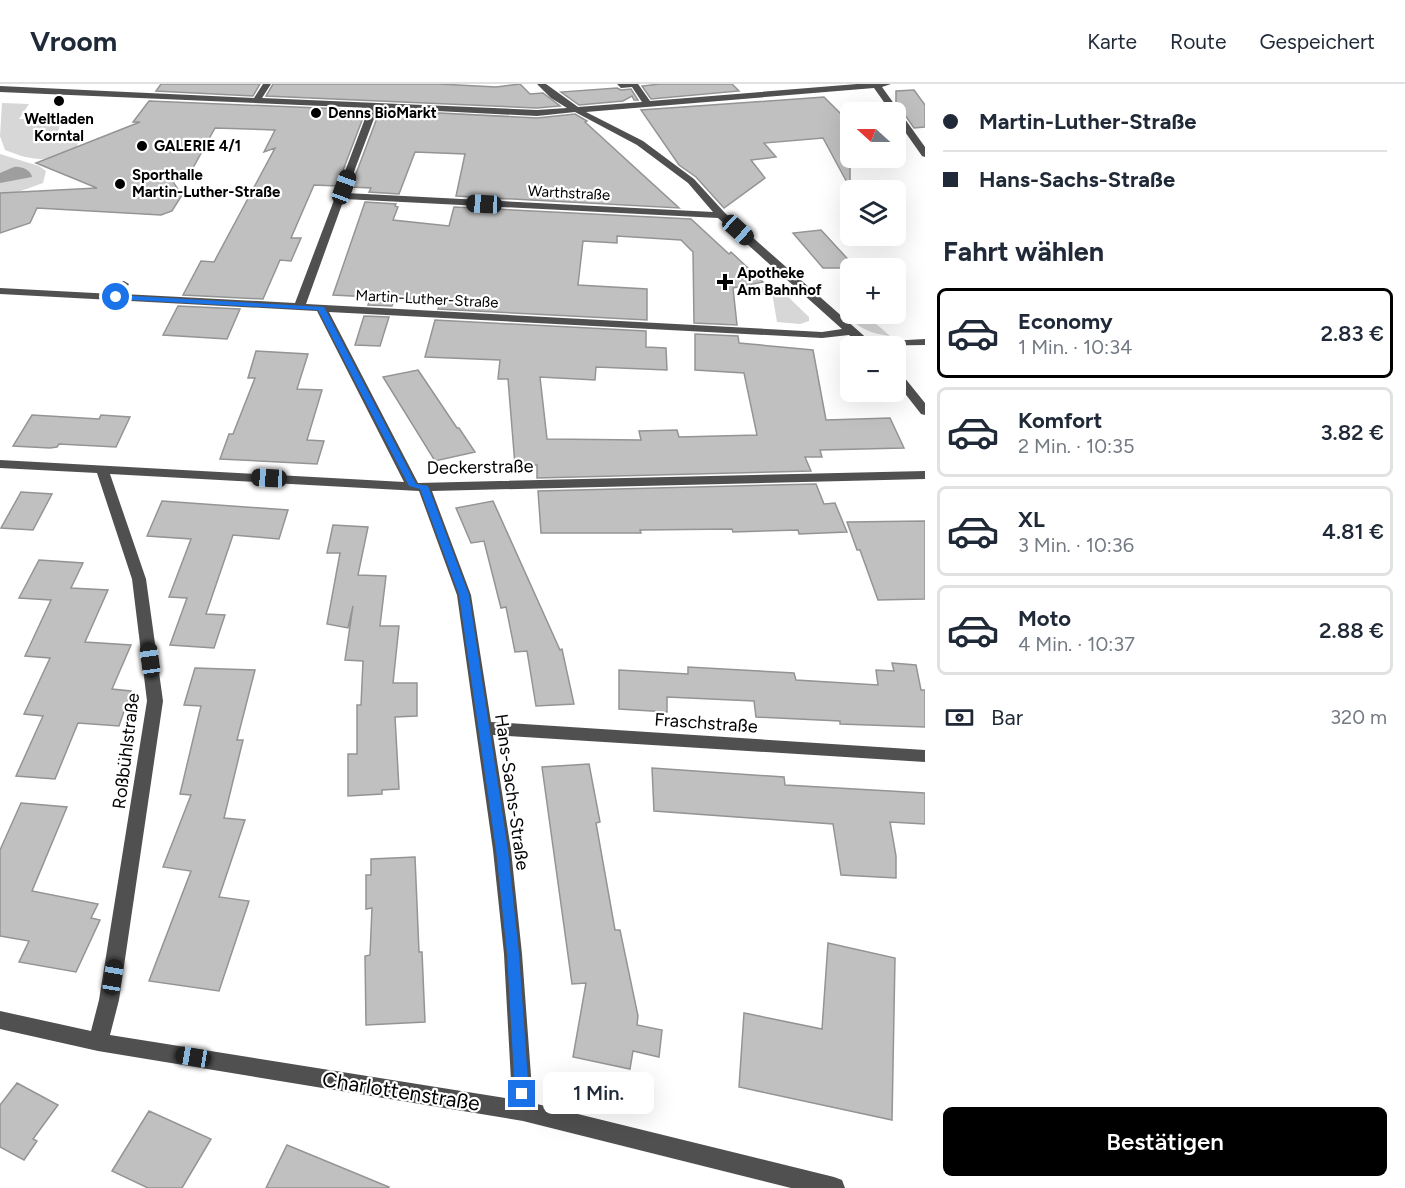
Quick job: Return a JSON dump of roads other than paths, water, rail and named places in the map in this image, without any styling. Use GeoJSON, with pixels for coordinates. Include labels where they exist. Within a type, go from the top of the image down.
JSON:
{"type":"FeatureCollection","features":[{"type":"Feature","properties":{"kind":"street"},"geometry":{"type":"LineString","coordinates":[[257,100],[267,84]]}},
{"type":"Feature","properties":{"kind":"street"},"geometry":{"type":"LineString","coordinates":[[541,84],[573,108],[626,135],[657,155],[691,181],[722,215],[856,336]]}},
{"type":"Feature","properties":{"kind":"street"},"geometry":{"type":"LineString","coordinates":[[621,85],[634,84],[647,103]]}},
{"type":"Feature","properties":{"kind":"street"},"geometry":{"type":"LineString","coordinates":[[762,84],[770,93]]}},
{"type":"Feature","properties":{"kind":"street"},"geometry":{"type":"LineString","coordinates":[[0,89],[537,113],[573,108],[887,84]]}},
{"type":"Feature","properties":{"kind":"street"},"geometry":{"type":"LineString","coordinates":[[876,85],[888,102]]}},
{"type":"Feature","properties":{"kind":"street"},"geometry":{"type":"LineString","coordinates":[[299,307],[375,104]]}},
{"type":"Feature","properties":{"kind":"street"},"geometry":{"type":"LineString","coordinates":[[906,128],[925,154]]}},
{"type":"Feature","properties":{"kind":"street","name":"Warthstraße"},"geometry":{"type":"LineString","coordinates":[[342,196],[722,215]]}},
{"type":"Feature","properties":{"kind":"street"},"geometry":{"type":"LineString","coordinates":[[64,294],[72,282]]}},
{"type":"Feature","properties":{"kind":"street"},"geometry":{"type":"LineString","coordinates":[[116,297],[124,284]]}},
{"type":"Feature","properties":{"kind":"street","name":"Martin-Luther-Straße"},"geometry":{"type":"LineString","coordinates":[[0,291],[822,335],[851,331]]}},
{"type":"Feature","properties":{"kind":"street","name":"Hans-Sachs-Straße"},"geometry":{"type":"LineString","coordinates":[[321,308],[418,486],[464,595],[502,850],[513,954],[523,1111]]}},
{"type":"Feature","properties":{"kind":"street"},"geometry":{"type":"LineString","coordinates":[[906,342],[925,342]]}},
{"type":"Feature","properties":{"kind":"street"},"geometry":{"type":"LineString","coordinates":[[906,387],[925,411]]}},
{"type":"Feature","properties":{"kind":"street","name":"Deckerstraße"},"geometry":{"type":"LineString","coordinates":[[0,464],[418,486],[925,475]]}},
{"type":"Feature","properties":{"kind":"street","name":"Roßbühlstraße"},"geometry":{"type":"LineString","coordinates":[[98,1042],[109,1000],[155,701],[139,579],[102,470]]}},
{"type":"Feature","properties":{"kind":"street","name":"Fraschstraße"},"geometry":{"type":"LineString","coordinates":[[484,728],[925,756]]}},
{"type":"Feature","properties":{"kind":"street","name":"Charlottenstraße"},"geometry":{"type":"LineString","coordinates":[[0,1020],[98,1042],[523,1111],[804,1185],[834,1188]]}},
{"type":"Feature","properties":{"kind":"place","name":"Weltladen Korntal"},"geometry":{"type":"Point","coordinates":[59,101]}},
{"type":"Feature","properties":{"kind":"place","name":"Denns BioMarkt"},"geometry":{"type":"Point","coordinates":[316,113]}},
{"type":"Feature","properties":{"kind":"place","name":"GALERIE 4/1"},"geometry":{"type":"Point","coordinates":[142,146]}},
{"type":"Feature","properties":{"kind":"place","name":"Sporthalle Martin-Luther-Straße"},"geometry":{"type":"Point","coordinates":[120,184]}},
{"type":"Feature","properties":{"kind":"place","name":"Apotheke Am Bahnhof"},"geometry":{"type":"Point","coordinates":[725,282]}}]}
